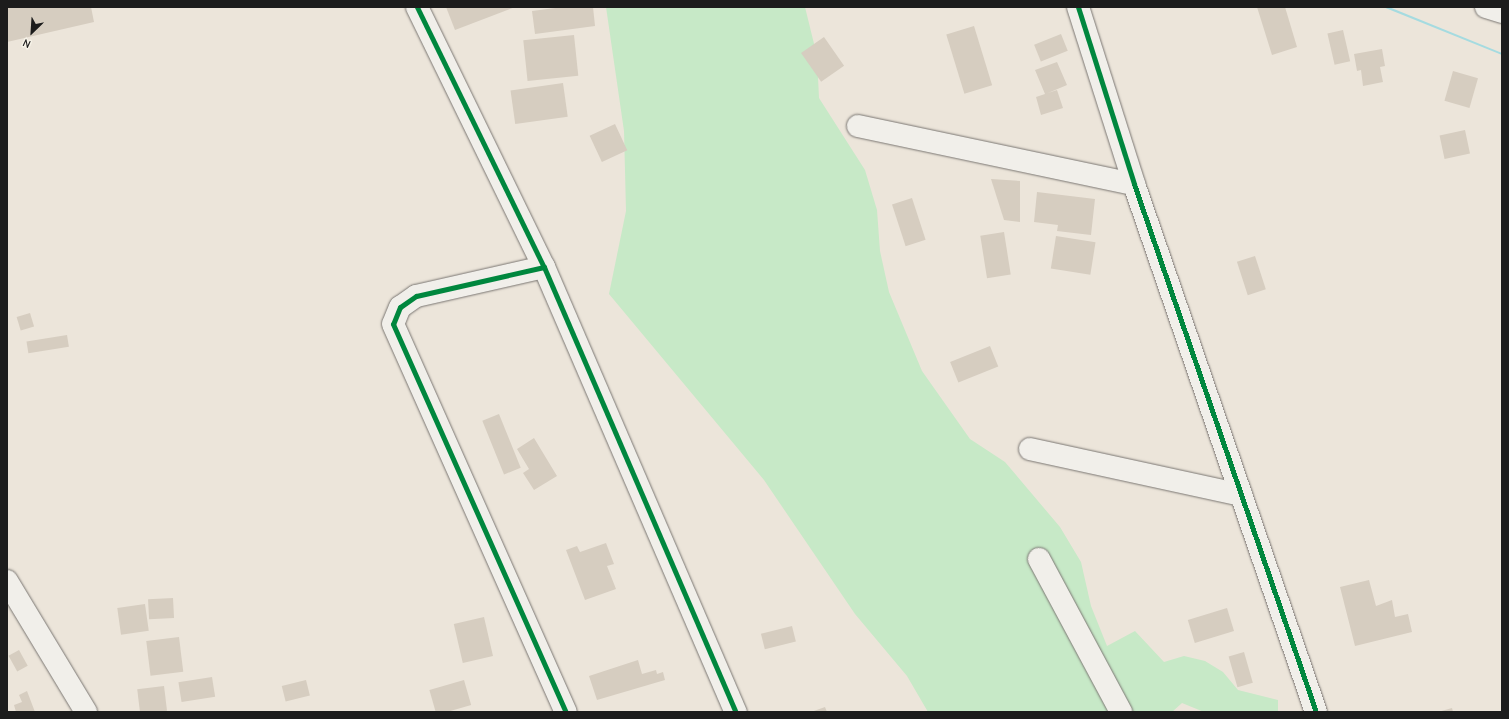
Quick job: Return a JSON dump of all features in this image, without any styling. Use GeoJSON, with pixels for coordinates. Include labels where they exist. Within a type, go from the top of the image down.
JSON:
{"type":"FeatureCollection","features":[{"type":"Feature","properties":{"kind":"street"},"geometry":{"type":"LineString","coordinates":[[417,7],[544,267],[736,712]]}},
{"type":"Feature","properties":{"kind":"street"},"geometry":{"type":"LineString","coordinates":[[1078,7],[1134,184],[1316,712]]}},
{"type":"Feature","properties":{"kind":"street"},"geometry":{"type":"LineString","coordinates":[[1486,7],[1502,12]]}},
{"type":"Feature","properties":{"kind":"street"},"geometry":{"type":"LineString","coordinates":[[858,126],[1134,184]]}},
{"type":"Feature","properties":{"kind":"street"},"geometry":{"type":"LineString","coordinates":[[544,267],[416,296],[400,307],[393,324],[566,712]]}},
{"type":"Feature","properties":{"kind":"street"},"geometry":{"type":"LineString","coordinates":[[1030,450],[1241,494]]}},
{"type":"Feature","properties":{"kind":"street"},"geometry":{"type":"LineString","coordinates":[[1039,559],[1121,712]]}},
{"type":"Feature","properties":{"kind":"street"},"geometry":{"type":"LineString","coordinates":[[7,581],[86,712]]}},
{"type":"Feature","properties":{"kind":"green space"},"geometry":{"type":"Polygon","coordinates":[[[606,7],[805,7],[817,56],[819,98],[865,170],[877,210],[880,251],[889,292],[922,371],[970,439],[1005,462],[1060,527],[1081,562],[1091,606],[1107,646],[1135,631],[1164,662],[1184,656],[1205,661],[1223,672],[1238,690],[1278,700],[1278,712],[1204,712],[1182,703],[1172,712],[928,712],[907,676],[855,614],[764,480],[609,294],[626,211],[624,131],[606,7]]]}},
{"type":"Feature","properties":{"kind":"water"},"geometry":{"type":"Polygon","coordinates":[[[1383,7],[1389,7],[1502,53],[1502,55],[1383,7]]]}},
{"type":"Feature","properties":{"kind":"building"},"geometry":{"type":"Polygon","coordinates":[[[7,7],[91,7],[94,22],[7,42],[7,7]]]}},
{"type":"Feature","properties":{"kind":"building"},"geometry":{"type":"Polygon","coordinates":[[[446,7],[515,7],[455,30],[446,7]]]}},
{"type":"Feature","properties":{"kind":"building"},"geometry":{"type":"Polygon","coordinates":[[[563,7],[593,7],[595,26],[535,34],[532,11],[563,7]]]}},
{"type":"Feature","properties":{"kind":"building"},"geometry":{"type":"Polygon","coordinates":[[[1257,7],[1285,7],[1297,47],[1272,55],[1257,7]]]}},
{"type":"Feature","properties":{"kind":"building"},"geometry":{"type":"Polygon","coordinates":[[[974,26],[992,85],[964,94],[946,34],[974,26]]]}},
{"type":"Feature","properties":{"kind":"building"},"geometry":{"type":"Polygon","coordinates":[[[1343,30],[1350,61],[1335,65],[1327,34],[1343,30]]]}},
{"type":"Feature","properties":{"kind":"building"},"geometry":{"type":"Polygon","coordinates":[[[1061,34],[1068,51],[1041,62],[1034,45],[1061,34]]]}},
{"type":"Feature","properties":{"kind":"building"},"geometry":{"type":"Polygon","coordinates":[[[574,35],[578,76],[528,81],[523,40],[574,35]]]}},
{"type":"Feature","properties":{"kind":"building"},"geometry":{"type":"Polygon","coordinates":[[[824,37],[844,66],[821,82],[801,53],[824,37]]]}},
{"type":"Feature","properties":{"kind":"building"},"geometry":{"type":"Polygon","coordinates":[[[1382,49],[1385,66],[1380,67],[1383,82],[1363,86],[1361,70],[1357,71],[1354,54],[1382,49]]]}},
{"type":"Feature","properties":{"kind":"building"},"geometry":{"type":"Polygon","coordinates":[[[1057,62],[1067,85],[1048,93],[1057,90],[1063,108],[1041,115],[1036,97],[1045,94],[1035,70],[1057,62]]]}},
{"type":"Feature","properties":{"kind":"building"},"geometry":{"type":"Polygon","coordinates":[[[1453,71],[1478,78],[1469,108],[1444,101],[1453,71]]]}},
{"type":"Feature","properties":{"kind":"building"},"geometry":{"type":"Polygon","coordinates":[[[563,83],[568,117],[515,124],[511,90],[563,83]]]}},
{"type":"Feature","properties":{"kind":"building"},"geometry":{"type":"Polygon","coordinates":[[[615,124],[627,150],[602,162],[590,136],[615,124]]]}},
{"type":"Feature","properties":{"kind":"building"},"geometry":{"type":"Polygon","coordinates":[[[1465,130],[1470,153],[1445,159],[1440,135],[1465,130]]]}},
{"type":"Feature","properties":{"kind":"building"},"geometry":{"type":"Polygon","coordinates":[[[991,179],[1020,181],[1020,222],[1004,220],[991,179]]]}},
{"type":"Feature","properties":{"kind":"building"},"geometry":{"type":"Polygon","coordinates":[[[1037,192],[1095,199],[1091,235],[1057,231],[1058,225],[1034,222],[1037,192]]]}},
{"type":"Feature","properties":{"kind":"building"},"geometry":{"type":"Polygon","coordinates":[[[912,198],[926,240],[906,246],[892,204],[912,198]]]}},
{"type":"Feature","properties":{"kind":"building"},"geometry":{"type":"Polygon","coordinates":[[[1004,232],[1011,274],[987,278],[980,236],[1004,232]]]}},
{"type":"Feature","properties":{"kind":"building"},"geometry":{"type":"Polygon","coordinates":[[[1056,236],[1096,242],[1090,275],[1051,269],[1056,236]]]}},
{"type":"Feature","properties":{"kind":"building"},"geometry":{"type":"Polygon","coordinates":[[[1255,256],[1266,289],[1248,295],[1237,262],[1255,256]]]}},
{"type":"Feature","properties":{"kind":"building"},"geometry":{"type":"Polygon","coordinates":[[[30,313],[34,326],[21,330],[17,317],[30,313]]]}},
{"type":"Feature","properties":{"kind":"building"},"geometry":{"type":"Polygon","coordinates":[[[67,335],[69,347],[28,353],[27,341],[67,335]]]}},
{"type":"Feature","properties":{"kind":"building"},"geometry":{"type":"Polygon","coordinates":[[[990,346],[998,366],[958,383],[950,362],[990,346]]]}},
{"type":"Feature","properties":{"kind":"building"},"geometry":{"type":"Polygon","coordinates":[[[499,414],[521,468],[504,475],[482,421],[499,414]]]}},
{"type":"Feature","properties":{"kind":"building"},"geometry":{"type":"Polygon","coordinates":[[[534,438],[557,476],[534,490],[523,473],[529,469],[517,449],[534,438]]]}},
{"type":"Feature","properties":{"kind":"building"},"geometry":{"type":"Polygon","coordinates":[[[606,543],[614,564],[607,566],[616,589],[585,600],[566,550],[577,546],[580,552],[606,543]]]}},
{"type":"Feature","properties":{"kind":"building"},"geometry":{"type":"Polygon","coordinates":[[[1369,580],[1376,606],[1392,600],[1395,617],[1408,614],[1412,632],[1355,646],[1340,587],[1369,580]]]}},
{"type":"Feature","properties":{"kind":"building"},"geometry":{"type":"Polygon","coordinates":[[[173,598],[174,618],[149,619],[148,599],[173,598]]]}},
{"type":"Feature","properties":{"kind":"building"},"geometry":{"type":"Polygon","coordinates":[[[145,604],[149,631],[121,635],[117,608],[145,604]]]}},
{"type":"Feature","properties":{"kind":"building"},"geometry":{"type":"Polygon","coordinates":[[[1227,608],[1234,631],[1195,643],[1188,620],[1227,608]]]}},
{"type":"Feature","properties":{"kind":"building"},"geometry":{"type":"Polygon","coordinates":[[[484,617],[493,656],[463,663],[454,624],[484,617]]]}},
{"type":"Feature","properties":{"kind":"building"},"geometry":{"type":"Polygon","coordinates":[[[792,626],[796,642],[765,649],[761,634],[792,626]]]}},
{"type":"Feature","properties":{"kind":"building"},"geometry":{"type":"Polygon","coordinates":[[[179,637],[183,672],[151,676],[146,641],[179,637]]]}},
{"type":"Feature","properties":{"kind":"building"},"geometry":{"type":"Polygon","coordinates":[[[19,650],[28,666],[17,672],[9,656],[19,650]]]}},
{"type":"Feature","properties":{"kind":"building"},"geometry":{"type":"Polygon","coordinates":[[[1244,652],[1253,683],[1237,687],[1229,656],[1244,652]]]}},
{"type":"Feature","properties":{"kind":"building"},"geometry":{"type":"Polygon","coordinates":[[[638,660],[642,674],[656,670],[657,674],[663,672],[665,680],[597,700],[589,676],[638,660]]]}},
{"type":"Feature","properties":{"kind":"building"},"geometry":{"type":"Polygon","coordinates":[[[212,677],[215,697],[182,702],[178,682],[212,677]]]}},
{"type":"Feature","properties":{"kind":"building"},"geometry":{"type":"Polygon","coordinates":[[[306,680],[310,696],[286,702],[282,686],[306,680]]]}},
{"type":"Feature","properties":{"kind":"building"},"geometry":{"type":"Polygon","coordinates":[[[464,680],[471,705],[447,712],[436,712],[429,690],[464,680]]]}},
{"type":"Feature","properties":{"kind":"building"},"geometry":{"type":"Polygon","coordinates":[[[164,686],[167,711],[140,712],[137,689],[164,686]]]}},
{"type":"Feature","properties":{"kind":"building"},"geometry":{"type":"Polygon","coordinates":[[[27,691],[35,712],[16,712],[14,705],[22,702],[19,695],[27,691]]]}},
{"type":"Feature","properties":{"kind":"building"},"geometry":{"type":"Polygon","coordinates":[[[825,707],[827,712],[811,712],[825,707]]]}},
{"type":"Feature","properties":{"kind":"building"},"geometry":{"type":"Polygon","coordinates":[[[1452,708],[1453,712],[1438,712],[1452,708]]]}},
{"type":"Feature","properties":{"kind":"cycle path"},"geometry":{"type":"LineString","coordinates":[[417,7],[544,267],[736,712]]}},
{"type":"Feature","properties":{"kind":"cycle path"},"geometry":{"type":"LineString","coordinates":[[1078,7],[1134,184],[1316,712]]}},
{"type":"Feature","properties":{"kind":"cycle path"},"geometry":{"type":"LineString","coordinates":[[544,267],[416,296],[400,307],[393,324],[566,712]]}}]}
